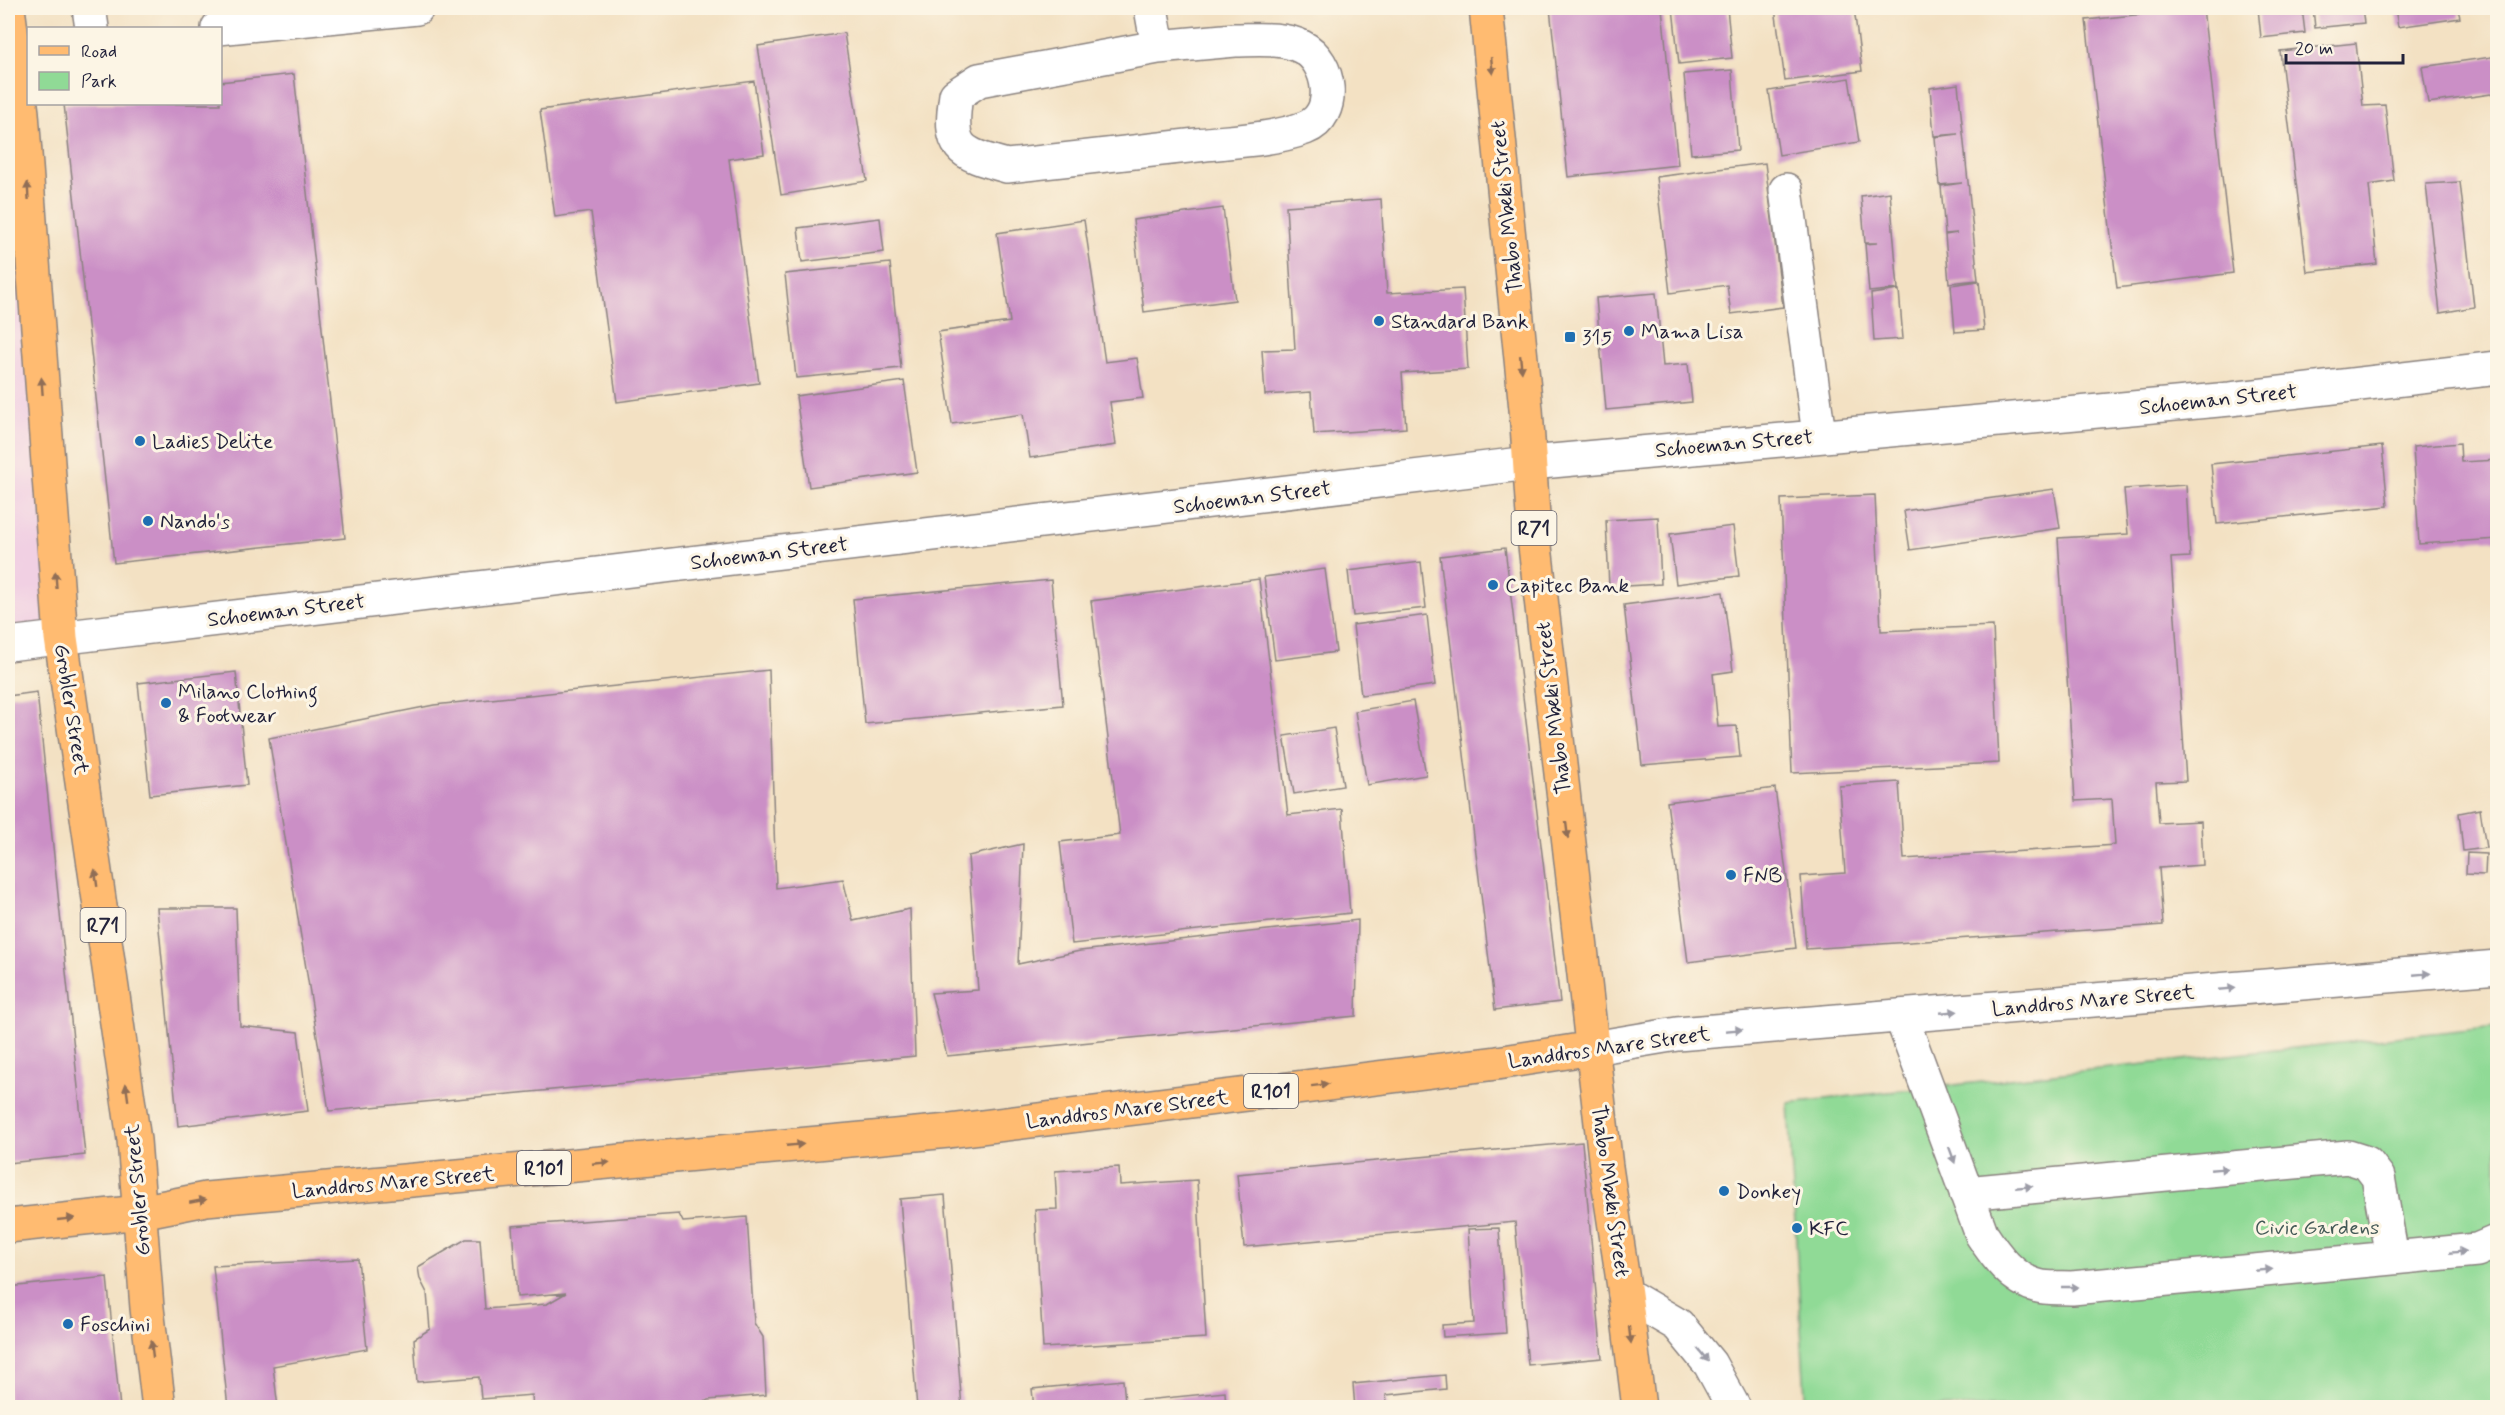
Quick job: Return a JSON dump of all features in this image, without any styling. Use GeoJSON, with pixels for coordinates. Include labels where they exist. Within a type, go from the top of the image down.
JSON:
{"type":"FeatureCollection","features":[{"type":"Feature","properties":{"kind":"main road","name":"Grobler Street"},"geometry":{"type":"LineString","coordinates":[[9,8],[16,45],[22,112],[61,638],[134,1140],[147,1308],[159,1407]]}},
{"type":"Feature","properties":{"kind":"main road","name":"Thabo Mbeki Street"},"geometry":{"type":"LineString","coordinates":[[1486,8],[1530,463],[1534,546],[1606,1167],[1639,1407]]}},
{"type":"Feature","properties":{"kind":"main road","name":"Landdros Mare Street"},"geometry":{"type":"LineString","coordinates":[[8,1226],[140,1212],[206,1199],[949,1131],[1593,1048]]}},
{"type":"Feature","properties":{"kind":"street"},"geometry":{"type":"LineString","coordinates":[[89,8],[92,27]]}},
{"type":"Feature","properties":{"kind":"street"},"geometry":{"type":"LineString","coordinates":[[222,28],[417,8]]}},
{"type":"Feature","properties":{"kind":"street"},"geometry":{"type":"LineString","coordinates":[[1151,8],[1158,47]]}},
{"type":"Feature","properties":{"kind":"street"},"geometry":{"type":"LineString","coordinates":[[1260,40],[1301,46],[1316,56],[1327,78],[1324,108],[1315,123],[1302,129],[1244,139],[1008,166],[977,158],[962,150],[955,140],[952,123],[956,95],[979,80],[1158,47],[1260,40]]}},
{"type":"Feature","properties":{"kind":"street"},"geometry":{"type":"LineString","coordinates":[[1786,190],[1819,435]]}},
{"type":"Feature","properties":{"kind":"street","name":"Schoeman Street"},"geometry":{"type":"LineString","coordinates":[[8,644],[1530,463],[2230,399],[2498,368]]}},
{"type":"Feature","properties":{"kind":"street","name":"Landdros Mare Street"},"geometry":{"type":"LineString","coordinates":[[1593,1048],[1677,1034],[2498,968]]}},
{"type":"Feature","properties":{"kind":"street"},"geometry":{"type":"LineString","coordinates":[[1901,1016],[1982,1235],[1998,1260],[2017,1275],[2037,1286],[2072,1288],[2477,1250],[2498,1241]]}},
{"type":"Feature","properties":{"kind":"street"},"geometry":{"type":"LineString","coordinates":[[1966,1193],[2348,1157],[2367,1163],[2378,1177],[2392,1257]]}},
{"type":"Feature","properties":{"kind":"street"},"geometry":{"type":"LineString","coordinates":[[1625,1294],[1678,1325],[1710,1364],[1734,1407]]}},
{"type":"Feature","properties":{"kind":"shaded area"},"geometry":{"type":"Polygon","coordinates":[[[8,142],[59,618],[8,647],[8,142]]]}},
{"type":"Feature","properties":{"kind":"green space","name":"Civic Gardens"},"geometry":{"type":"Polygon","coordinates":[[[2497,1026],[2497,1407],[1813,1407],[1805,1396],[1788,1103],[2497,1026]]]}},
{"type":"Feature","properties":{"kind":"building"},"geometry":{"type":"Polygon","coordinates":[[[1550,8],[1662,8],[1678,165],[1568,177],[1550,8]]]}},
{"type":"Feature","properties":{"kind":"building"},"geometry":{"type":"Polygon","coordinates":[[[1673,8],[1727,8],[1732,58],[1679,64],[1673,8]]]}},
{"type":"Feature","properties":{"kind":"building"},"geometry":{"type":"Polygon","coordinates":[[[1775,8],[1854,8],[1862,71],[1785,81],[1775,8]]]}},
{"type":"Feature","properties":{"kind":"building"},"geometry":{"type":"Polygon","coordinates":[[[2203,8],[2233,273],[2117,288],[2086,20],[2203,8]]]}},
{"type":"Feature","properties":{"kind":"building"},"geometry":{"type":"Polygon","coordinates":[[[2258,8],[2302,8],[2305,33],[2261,38],[2258,8]]]}},
{"type":"Feature","properties":{"kind":"building"},"geometry":{"type":"Polygon","coordinates":[[[2313,8],[2362,8],[2364,23],[2315,28],[2313,8]]]}},
{"type":"Feature","properties":{"kind":"building"},"geometry":{"type":"Polygon","coordinates":[[[2395,8],[2458,8],[2460,18],[2398,27],[2395,8]]]}},
{"type":"Feature","properties":{"kind":"building"},"geometry":{"type":"Polygon","coordinates":[[[844,33],[867,181],[781,195],[758,46],[844,33]]]}},
{"type":"Feature","properties":{"kind":"building"},"geometry":{"type":"Polygon","coordinates":[[[2356,43],[2363,106],[2385,105],[2394,181],[2369,185],[2377,264],[2307,272],[2280,51],[2356,43]]]}},
{"type":"Feature","properties":{"kind":"building"},"geometry":{"type":"Polygon","coordinates":[[[2498,56],[2498,93],[2428,103],[2422,67],[2498,56]]]}},
{"type":"Feature","properties":{"kind":"building"},"geometry":{"type":"Polygon","coordinates":[[[1732,70],[1738,150],[1691,154],[1684,74],[1732,70]]]}},
{"type":"Feature","properties":{"kind":"building"},"geometry":{"type":"Polygon","coordinates":[[[294,74],[345,538],[114,563],[64,105],[222,105],[222,82],[294,74]]]}},
{"type":"Feature","properties":{"kind":"building"},"geometry":{"type":"Polygon","coordinates":[[[1849,78],[1859,142],[1779,155],[1769,91],[1849,78]]]}},
{"type":"Feature","properties":{"kind":"building"},"geometry":{"type":"Polygon","coordinates":[[[754,81],[764,154],[729,159],[759,383],[617,402],[591,212],[555,217],[540,110],[754,81]]]}},
{"type":"Feature","properties":{"kind":"building"},"geometry":{"type":"Polygon","coordinates":[[[1958,84],[1978,280],[1949,283],[1945,235],[1957,233],[1945,234],[1941,186],[1962,183],[1939,185],[1935,137],[1958,134],[1934,136],[1930,88],[1958,84]]]}},
{"type":"Feature","properties":{"kind":"building"},"geometry":{"type":"Polygon","coordinates":[[[1765,163],[1783,307],[1731,314],[1727,285],[1670,293],[1656,177],[1765,163]]]}},
{"type":"Feature","properties":{"kind":"building"},"geometry":{"type":"Polygon","coordinates":[[[2460,182],[2474,307],[2440,313],[2426,184],[2460,182]]]}},
{"type":"Feature","properties":{"kind":"building"},"geometry":{"type":"Polygon","coordinates":[[[1890,192],[1898,289],[1869,292],[1865,244],[1877,243],[1865,243],[1861,196],[1890,192]]]}},
{"type":"Feature","properties":{"kind":"building","name":"Standard Bank"},"geometry":{"type":"Polygon","coordinates":[[[1381,199],[1387,293],[1463,289],[1468,369],[1402,373],[1406,428],[1314,434],[1311,392],[1265,395],[1262,350],[1295,349],[1286,206],[1381,199]]]}},
{"type":"Feature","properties":{"kind":"building"},"geometry":{"type":"Polygon","coordinates":[[[1223,208],[1235,300],[1144,312],[1133,220],[1223,208]]]}},
{"type":"Feature","properties":{"kind":"building"},"geometry":{"type":"Polygon","coordinates":[[[880,218],[884,252],[802,262],[798,228],[880,218]]]}},
{"type":"Feature","properties":{"kind":"building"},"geometry":{"type":"Polygon","coordinates":[[[1084,220],[1105,362],[1137,358],[1143,398],[1110,402],[1116,445],[1030,458],[1023,414],[952,424],[938,332],[1010,322],[997,233],[1084,220]]]}},
{"type":"Feature","properties":{"kind":"building"},"geometry":{"type":"Polygon","coordinates":[[[890,263],[901,368],[796,378],[785,274],[890,263]]]}},
{"type":"Feature","properties":{"kind":"building"},"geometry":{"type":"Polygon","coordinates":[[[1979,281],[1984,330],[1955,332],[1951,285],[1979,281]]]}},
{"type":"Feature","properties":{"kind":"building"},"geometry":{"type":"Polygon","coordinates":[[[1899,290],[1903,339],[1874,341],[1871,294],[1899,290]]]}},
{"type":"Feature","properties":{"kind":"building","name":"Mama Lisa"},"geometry":{"type":"Polygon","coordinates":[[[1656,293],[1663,366],[1688,364],[1692,402],[1606,410],[1596,298],[1656,293]]]}},
{"type":"Feature","properties":{"kind":"building"},"geometry":{"type":"Polygon","coordinates":[[[904,381],[917,472],[809,487],[796,396],[904,381]]]}},
{"type":"Feature","properties":{"kind":"building"},"geometry":{"type":"Polygon","coordinates":[[[2460,443],[2461,462],[2498,460],[2498,539],[2419,544],[2413,447],[2460,443]]]}},
{"type":"Feature","properties":{"kind":"building"},"geometry":{"type":"Polygon","coordinates":[[[2382,446],[2388,506],[2217,524],[2211,464],[2382,446]]]}},
{"type":"Feature","properties":{"kind":"building"},"geometry":{"type":"Polygon","coordinates":[[[2186,485],[2190,557],[2171,558],[2186,781],[2156,782],[2159,823],[2201,821],[2203,865],[2159,868],[2163,925],[1806,949],[1801,876],[1845,873],[1839,786],[1899,782],[1904,859],[2115,845],[2112,799],[2075,801],[2058,538],[2128,534],[2124,489],[2186,485]]]}},
{"type":"Feature","properties":{"kind":"building"},"geometry":{"type":"Polygon","coordinates":[[[2054,489],[2060,528],[1910,550],[1904,511],[2054,489]]]}},
{"type":"Feature","properties":{"kind":"building"},"geometry":{"type":"Polygon","coordinates":[[[1875,495],[1881,631],[1993,626],[1999,763],[1792,773],[1781,499],[1875,495]]]}},
{"type":"Feature","properties":{"kind":"building"},"geometry":{"type":"Polygon","coordinates":[[[1658,517],[1661,584],[1609,587],[1606,520],[1658,517]]]}},
{"type":"Feature","properties":{"kind":"building"},"geometry":{"type":"Polygon","coordinates":[[[1733,526],[1739,576],[1676,584],[1670,534],[1733,526]]]}},
{"type":"Feature","properties":{"kind":"building"},"geometry":{"type":"Polygon","coordinates":[[[1505,548],[1560,1002],[1495,1010],[1440,556],[1505,548]]]}},
{"type":"Feature","properties":{"kind":"building"},"geometry":{"type":"Polygon","coordinates":[[[1421,562],[1426,608],[1353,616],[1348,571],[1421,562]]]}},
{"type":"Feature","properties":{"kind":"building"},"geometry":{"type":"Polygon","coordinates":[[[1325,569],[1336,652],[1275,660],[1264,577],[1325,569]]]}},
{"type":"Feature","properties":{"kind":"building"},"geometry":{"type":"Polygon","coordinates":[[[1259,579],[1288,815],[1342,809],[1350,913],[1072,944],[1060,842],[1120,835],[1091,601],[1259,579]]]}},
{"type":"Feature","properties":{"kind":"building"},"geometry":{"type":"Polygon","coordinates":[[[1051,580],[1063,705],[865,724],[853,599],[1051,580]]]}},
{"type":"Feature","properties":{"kind":"building"},"geometry":{"type":"Polygon","coordinates":[[[1723,592],[1733,671],[1713,674],[1718,727],[1737,726],[1740,757],[1642,765],[1624,605],[1723,592]]]}},
{"type":"Feature","properties":{"kind":"building"},"geometry":{"type":"Polygon","coordinates":[[[1427,615],[1435,685],[1361,695],[1353,625],[1427,615]]]}},
{"type":"Feature","properties":{"kind":"building"},"geometry":{"type":"Polygon","coordinates":[[[769,670],[776,888],[843,879],[853,921],[910,909],[915,1056],[329,1111],[269,738],[434,705],[769,670]]]}},
{"type":"Feature","properties":{"kind":"building"},"geometry":{"type":"Polygon","coordinates":[[[236,672],[247,785],[150,795],[138,683],[236,672]]]}},
{"type":"Feature","properties":{"kind":"building"},"geometry":{"type":"Polygon","coordinates":[[[37,692],[85,1155],[8,1163],[8,696],[37,692]]]}},
{"type":"Feature","properties":{"kind":"building"},"geometry":{"type":"Polygon","coordinates":[[[1413,701],[1426,775],[1367,785],[1355,711],[1413,701]]]}},
{"type":"Feature","properties":{"kind":"building"},"geometry":{"type":"Polygon","coordinates":[[[1334,728],[1343,786],[1294,794],[1284,736],[1334,728]]]}},
{"type":"Feature","properties":{"kind":"building","name":"FNB"},"geometry":{"type":"Polygon","coordinates":[[[1775,788],[1796,948],[1688,962],[1667,802],[1775,788]]]}},
{"type":"Feature","properties":{"kind":"building"},"geometry":{"type":"Polygon","coordinates":[[[2480,809],[2486,848],[2463,851],[2459,813],[2480,809]]]}},
{"type":"Feature","properties":{"kind":"building"},"geometry":{"type":"Polygon","coordinates":[[[1023,844],[1018,964],[1080,951],[1358,920],[1356,1016],[947,1056],[931,993],[978,990],[968,856],[1023,844]]]}},
{"type":"Feature","properties":{"kind":"building"},"geometry":{"type":"Polygon","coordinates":[[[2467,853],[2486,854],[2485,875],[2466,874],[2467,853]]]}},
{"type":"Feature","properties":{"kind":"building"},"geometry":{"type":"Polygon","coordinates":[[[157,908],[236,908],[240,1026],[298,1032],[308,1111],[178,1126],[157,908]]]}},
{"type":"Feature","properties":{"kind":"building"},"geometry":{"type":"Polygon","coordinates":[[[1582,1142],[1602,1358],[1528,1365],[1515,1222],[1244,1247],[1237,1174],[1582,1142]]]}},
{"type":"Feature","properties":{"kind":"building"},"geometry":{"type":"Polygon","coordinates":[[[1119,1167],[1120,1185],[1197,1180],[1206,1338],[1043,1348],[1035,1210],[1057,1209],[1055,1171],[1119,1167]]]}},
{"type":"Feature","properties":{"kind":"building"},"geometry":{"type":"Polygon","coordinates":[[[945,1195],[962,1408],[917,1408],[900,1199],[945,1195]]]}},
{"type":"Feature","properties":{"kind":"building"},"geometry":{"type":"Polygon","coordinates":[[[679,1214],[683,1222],[747,1217],[754,1323],[763,1337],[766,1395],[708,1400],[695,1408],[533,1408],[532,1395],[481,1399],[479,1377],[417,1382],[414,1339],[430,1329],[427,1293],[420,1279],[418,1267],[466,1239],[480,1239],[485,1309],[547,1304],[566,1293],[517,1297],[512,1226],[679,1214]]]}},
{"type":"Feature","properties":{"kind":"building"},"geometry":{"type":"Polygon","coordinates":[[[1499,1228],[1506,1333],[1443,1337],[1442,1325],[1474,1323],[1468,1229],[1499,1228]]]}},
{"type":"Feature","properties":{"kind":"building"},"geometry":{"type":"Polygon","coordinates":[[[358,1259],[367,1349],[273,1366],[278,1408],[228,1408],[213,1266],[358,1259]]]}},
{"type":"Feature","properties":{"kind":"building"},"geometry":{"type":"Polygon","coordinates":[[[107,1277],[120,1408],[8,1408],[8,1287],[107,1277]]]}},
{"type":"Feature","properties":{"kind":"building"},"geometry":{"type":"Polygon","coordinates":[[[1445,1375],[1446,1389],[1386,1395],[1388,1408],[1355,1408],[1353,1384],[1445,1375]]]}},
{"type":"Feature","properties":{"kind":"building"},"geometry":{"type":"Polygon","coordinates":[[[1123,1380],[1125,1402],[1225,1392],[1226,1408],[1034,1408],[1032,1389],[1123,1380]]]}},
{"type":"Feature","properties":{"kind":"place","name":"Standard Bank"},"geometry":{"type":"Point","coordinates":[1379,321]}},
{"type":"Feature","properties":{"kind":"place","name":"Mama Lisa"},"geometry":{"type":"Point","coordinates":[1629,331]}},
{"type":"Feature","properties":{"kind":"place","name":"315"},"geometry":{"type":"Point","coordinates":[1570,337]}},
{"type":"Feature","properties":{"kind":"place","name":"Ladies Delite"},"geometry":{"type":"Point","coordinates":[140,441]}},
{"type":"Feature","properties":{"kind":"place","name":"Nando's"},"geometry":{"type":"Point","coordinates":[148,521]}},
{"type":"Feature","properties":{"kind":"place","name":"Capitec Bank"},"geometry":{"type":"Point","coordinates":[1493,585]}},
{"type":"Feature","properties":{"kind":"place","name":"Milano Clothing & Footwear"},"geometry":{"type":"Point","coordinates":[166,703]}},
{"type":"Feature","properties":{"kind":"place","name":"FNB"},"geometry":{"type":"Point","coordinates":[1731,875]}},
{"type":"Feature","properties":{"kind":"place","name":"Donkey"},"geometry":{"type":"Point","coordinates":[1724,1191]}},
{"type":"Feature","properties":{"kind":"place","name":"KFC"},"geometry":{"type":"Point","coordinates":[1797,1228]}},
{"type":"Feature","properties":{"kind":"place","name":"Foschini"},"geometry":{"type":"Point","coordinates":[68,1324]}}]}
